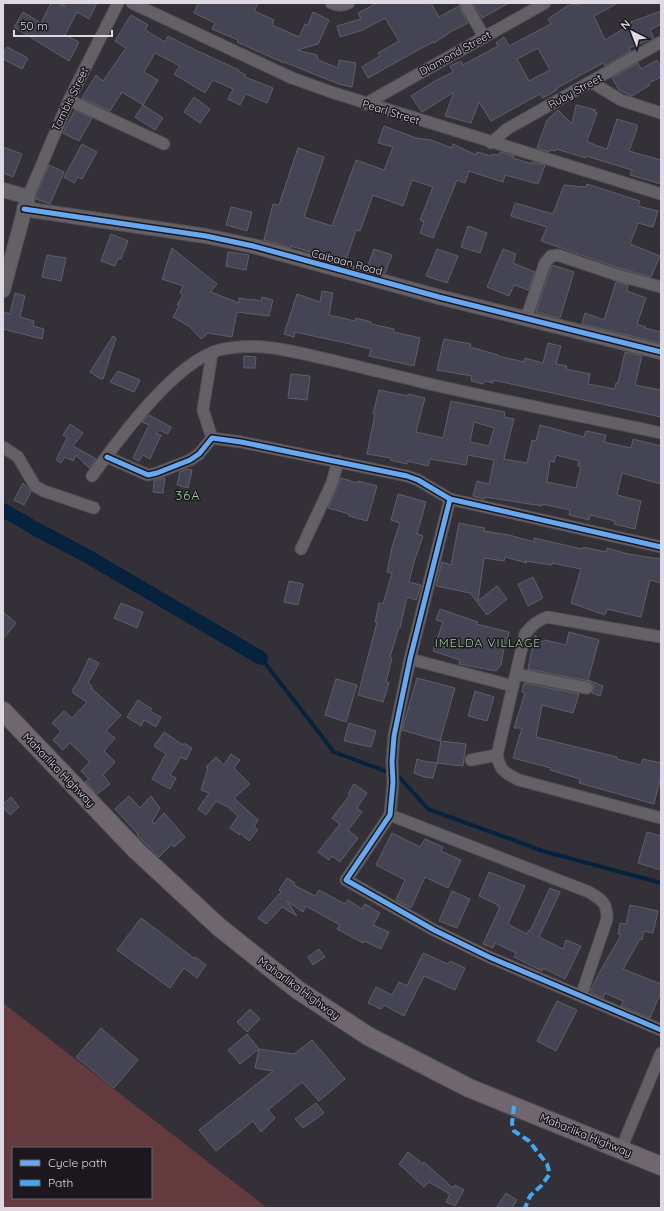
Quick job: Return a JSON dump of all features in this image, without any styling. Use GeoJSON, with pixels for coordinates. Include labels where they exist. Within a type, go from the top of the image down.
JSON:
{"type":"FeatureCollection","features":[{"type":"Feature","properties":{"kind":"highway","name":"Maharlika Highway"},"geometry":{"type":"LineString","coordinates":[[3,712],[137,851],[219,927],[298,990],[368,1036],[469,1088],[661,1166]]}},
{"type":"Feature","properties":{"kind":"street","name":"Tambis Street"},"geometry":{"type":"LineString","coordinates":[[26,203],[69,100],[118,3]]}},
{"type":"Feature","properties":{"kind":"street","name":"Pearl Street"},"geometry":{"type":"LineString","coordinates":[[132,3],[292,78],[365,104],[661,194]]}},
{"type":"Feature","properties":{"kind":"street"},"geometry":{"type":"LineString","coordinates":[[331,3],[336,5],[346,5],[349,3]]}},
{"type":"Feature","properties":{"kind":"street"},"geometry":{"type":"LineString","coordinates":[[465,3],[484,37]]}},
{"type":"Feature","properties":{"kind":"street","name":"Diamond Street"},"geometry":{"type":"LineString","coordinates":[[365,104],[545,3]]}},
{"type":"Feature","properties":{"kind":"street","name":"Ruby Street"},"geometry":{"type":"LineString","coordinates":[[491,143],[507,129],[661,42]]}},
{"type":"Feature","properties":{"kind":"street"},"geometry":{"type":"LineString","coordinates":[[591,82],[621,100],[661,113]]}},
{"type":"Feature","properties":{"kind":"street"},"geometry":{"type":"LineString","coordinates":[[69,100],[164,144]]}},
{"type":"Feature","properties":{"kind":"street","name":"Caibaan Road"},"geometry":{"type":"LineString","coordinates":[[3,190],[26,203],[253,246],[364,278],[661,352]]}},
{"type":"Feature","properties":{"kind":"street"},"geometry":{"type":"LineString","coordinates":[[3,290],[26,203]]}},
{"type":"Feature","properties":{"kind":"street"},"geometry":{"type":"LineString","coordinates":[[526,319],[545,263],[551,256],[558,255],[661,288]]}},
{"type":"Feature","properties":{"kind":"street"},"geometry":{"type":"LineString","coordinates":[[92,476],[152,400],[185,369],[200,358],[219,350],[252,346],[298,353],[434,385],[661,433]]}},
{"type":"Feature","properties":{"kind":"street"},"geometry":{"type":"LineString","coordinates":[[212,353],[203,410],[212,438]]}},
{"type":"Feature","properties":{"kind":"street"},"geometry":{"type":"LineString","coordinates":[[107,457],[148,475],[190,460],[199,454],[212,438]]}},
{"type":"Feature","properties":{"kind":"street"},"geometry":{"type":"LineString","coordinates":[[212,438],[241,442],[407,476],[418,480],[450,499],[661,547]]}},
{"type":"Feature","properties":{"kind":"street"},"geometry":{"type":"LineString","coordinates":[[3,447],[18,457],[35,486],[44,491],[94,508]]}},
{"type":"Feature","properties":{"kind":"street"},"geometry":{"type":"LineString","coordinates":[[301,549],[332,483],[338,461]]}},
{"type":"Feature","properties":{"kind":"street"},"geometry":{"type":"LineString","coordinates":[[450,499],[410,659],[394,736],[392,762],[393,782],[390,815],[346,880],[434,930],[489,957],[661,1030]]}},
{"type":"Feature","properties":{"kind":"street"},"geometry":{"type":"LineString","coordinates":[[661,637],[547,617],[538,620],[525,634],[497,755],[499,765],[506,773],[519,780],[661,818]]}},
{"type":"Feature","properties":{"kind":"street"},"geometry":{"type":"LineString","coordinates":[[410,659],[513,686]]}},
{"type":"Feature","properties":{"kind":"street"},"geometry":{"type":"LineString","coordinates":[[516,674],[587,688]]}},
{"type":"Feature","properties":{"kind":"street"},"geometry":{"type":"LineString","coordinates":[[471,760],[497,755]]}},
{"type":"Feature","properties":{"kind":"street"},"geometry":{"type":"LineString","coordinates":[[390,815],[589,892],[600,899],[608,908],[607,919],[581,996]]}},
{"type":"Feature","properties":{"kind":"street"},"geometry":{"type":"LineString","coordinates":[[620,1149],[661,1053]]}},
{"type":"Feature","properties":{"kind":"shaded area"},"geometry":{"type":"Polygon","coordinates":[[[3,1003],[267,1208],[3,1208],[3,1003]]]}},
{"type":"Feature","properties":{"kind":"building"},"geometry":{"type":"Polygon","coordinates":[[[51,3],[58,3],[64,7],[65,6],[60,3],[97,3],[89,19],[77,12],[65,35],[79,42],[69,61],[14,27],[23,12],[41,23],[51,3]]]}},
{"type":"Feature","properties":{"kind":"building"},"geometry":{"type":"Polygon","coordinates":[[[198,3],[258,3],[254,11],[274,20],[272,25],[299,37],[305,24],[308,25],[313,12],[329,20],[318,44],[297,50],[317,55],[318,60],[338,68],[339,60],[356,63],[352,87],[339,84],[284,63],[212,29],[215,23],[194,13],[198,3]]]}},
{"type":"Feature","properties":{"kind":"building"},"geometry":{"type":"Polygon","coordinates":[[[377,3],[431,3],[439,17],[459,6],[468,23],[368,78],[362,67],[380,56],[378,53],[399,41],[385,18],[363,30],[340,37],[337,26],[361,19],[358,13],[377,3]]]}},
{"type":"Feature","properties":{"kind":"building"},"geometry":{"type":"Polygon","coordinates":[[[509,3],[482,18],[474,4],[509,3]]]}},
{"type":"Feature","properties":{"kind":"building"},"geometry":{"type":"Polygon","coordinates":[[[583,3],[618,3],[594,16],[605,40],[631,24],[631,22],[661,11],[661,24],[650,30],[654,38],[629,48],[631,51],[605,66],[603,63],[557,88],[557,90],[543,98],[540,94],[491,121],[479,102],[471,123],[445,116],[454,92],[422,112],[411,96],[453,72],[450,66],[461,61],[463,65],[498,46],[496,43],[504,37],[509,46],[551,24],[548,19],[567,6],[574,4],[576,5],[583,3]],[[538,48],[517,59],[529,81],[550,70],[538,48]]]}},
{"type":"Feature","properties":{"kind":"building"},"geometry":{"type":"Polygon","coordinates":[[[131,15],[148,25],[145,30],[165,42],[168,36],[239,70],[238,71],[246,75],[245,77],[273,88],[267,103],[246,94],[240,105],[228,99],[233,89],[213,80],[205,93],[174,74],[180,66],[155,53],[144,72],[158,80],[143,105],[122,92],[110,111],[82,98],[96,75],[103,81],[126,48],[115,41],[131,15]]]}},
{"type":"Feature","properties":{"kind":"building"},"geometry":{"type":"Polygon","coordinates":[[[7,47],[28,58],[22,69],[3,59],[3,54],[7,47]]]}},
{"type":"Feature","properties":{"kind":"building"},"geometry":{"type":"Polygon","coordinates":[[[657,60],[661,67],[661,77],[649,83],[650,85],[632,96],[619,90],[612,78],[638,63],[641,69],[657,60]]]}},
{"type":"Feature","properties":{"kind":"building"},"geometry":{"type":"Polygon","coordinates":[[[194,97],[210,109],[200,123],[184,112],[194,97]]]}},
{"type":"Feature","properties":{"kind":"building"},"geometry":{"type":"Polygon","coordinates":[[[143,105],[163,118],[155,130],[135,117],[143,105]]]}},
{"type":"Feature","properties":{"kind":"building"},"geometry":{"type":"Polygon","coordinates":[[[576,105],[596,110],[593,111],[597,113],[587,141],[597,146],[607,149],[617,119],[637,125],[629,151],[661,160],[661,184],[630,175],[632,170],[586,156],[586,158],[556,149],[555,151],[550,150],[549,152],[537,148],[547,120],[558,110],[572,124],[576,105]]]}},
{"type":"Feature","properties":{"kind":"building"},"geometry":{"type":"Polygon","coordinates":[[[75,110],[92,118],[79,141],[63,133],[75,110]]]}},
{"type":"Feature","properties":{"kind":"building"},"geometry":{"type":"Polygon","coordinates":[[[384,126],[416,138],[431,140],[452,148],[453,144],[476,155],[477,152],[491,156],[492,154],[499,155],[500,152],[532,164],[532,162],[545,165],[538,184],[505,175],[503,182],[469,171],[465,183],[457,180],[433,238],[420,233],[424,222],[420,220],[433,187],[412,180],[403,206],[373,195],[360,231],[356,230],[345,263],[291,246],[291,248],[264,240],[273,204],[279,205],[298,148],[324,157],[304,217],[332,226],[356,160],[384,170],[393,147],[378,143],[384,126]]]}},
{"type":"Feature","properties":{"kind":"building"},"geometry":{"type":"Polygon","coordinates":[[[82,144],[97,152],[82,179],[78,177],[74,183],[64,177],[82,144]]]}},
{"type":"Feature","properties":{"kind":"building"},"geometry":{"type":"Polygon","coordinates":[[[3,147],[22,154],[13,177],[3,173],[3,147]]]}},
{"type":"Feature","properties":{"kind":"building"},"geometry":{"type":"Polygon","coordinates":[[[49,165],[64,172],[50,204],[36,199],[36,195],[49,165]]]}},
{"type":"Feature","properties":{"kind":"building"},"geometry":{"type":"Polygon","coordinates":[[[587,184],[640,201],[638,206],[658,211],[653,227],[638,223],[630,244],[660,256],[651,277],[619,268],[541,241],[547,227],[511,216],[515,203],[553,214],[564,185],[586,187],[587,184]]]}},
{"type":"Feature","properties":{"kind":"building"},"geometry":{"type":"Polygon","coordinates":[[[231,207],[252,212],[247,231],[226,225],[231,207]]]}},
{"type":"Feature","properties":{"kind":"building"},"geometry":{"type":"Polygon","coordinates":[[[468,226],[487,233],[480,253],[461,247],[468,226]]]}},
{"type":"Feature","properties":{"kind":"building"},"geometry":{"type":"Polygon","coordinates":[[[111,234],[128,241],[121,259],[118,259],[115,266],[101,261],[111,234]]]}},
{"type":"Feature","properties":{"kind":"building"},"geometry":{"type":"Polygon","coordinates":[[[172,248],[217,284],[211,292],[239,303],[239,298],[261,301],[262,297],[273,300],[269,316],[237,312],[232,337],[208,333],[201,339],[190,327],[173,317],[179,306],[177,305],[183,295],[180,293],[183,286],[162,279],[172,248]]]}},
{"type":"Feature","properties":{"kind":"building"},"geometry":{"type":"Polygon","coordinates":[[[374,249],[392,255],[385,273],[367,268],[374,249]]]}},
{"type":"Feature","properties":{"kind":"building"},"geometry":{"type":"Polygon","coordinates":[[[437,249],[458,256],[447,283],[426,276],[437,249]]]}},
{"type":"Feature","properties":{"kind":"building"},"geometry":{"type":"Polygon","coordinates":[[[503,249],[516,254],[513,263],[535,272],[528,290],[514,285],[509,296],[487,287],[503,249]]]}},
{"type":"Feature","properties":{"kind":"building"},"geometry":{"type":"Polygon","coordinates":[[[228,252],[249,255],[246,270],[226,266],[228,252]]]}},
{"type":"Feature","properties":{"kind":"building"},"geometry":{"type":"Polygon","coordinates":[[[47,255],[66,258],[61,281],[42,277],[47,255]]]}},
{"type":"Feature","properties":{"kind":"building"},"geometry":{"type":"Polygon","coordinates":[[[552,265],[574,272],[560,318],[536,312],[552,265]]]}},
{"type":"Feature","properties":{"kind":"building"},"geometry":{"type":"Polygon","coordinates":[[[616,282],[628,285],[627,291],[646,298],[637,324],[646,327],[645,328],[661,332],[661,343],[582,324],[585,313],[604,320],[616,282]]]}},
{"type":"Feature","properties":{"kind":"building"},"geometry":{"type":"Polygon","coordinates":[[[322,291],[333,293],[329,315],[355,321],[356,318],[371,322],[371,324],[394,329],[394,332],[420,338],[414,366],[369,356],[371,349],[295,332],[294,337],[284,334],[297,294],[320,302],[322,291]]]}},
{"type":"Feature","properties":{"kind":"building"},"geometry":{"type":"Polygon","coordinates":[[[15,293],[25,296],[20,317],[34,321],[33,326],[44,329],[42,339],[3,329],[3,312],[10,314],[15,293]]]}},
{"type":"Feature","properties":{"kind":"building"},"geometry":{"type":"Polygon","coordinates":[[[113,336],[116,338],[103,379],[100,379],[90,372],[113,336]]]}},
{"type":"Feature","properties":{"kind":"building"},"geometry":{"type":"Polygon","coordinates":[[[444,339],[471,344],[470,347],[524,362],[525,358],[543,363],[548,343],[561,346],[556,364],[567,366],[566,369],[590,374],[588,384],[615,389],[616,383],[618,383],[625,352],[642,356],[635,385],[661,390],[661,417],[493,380],[493,383],[485,381],[483,384],[471,381],[472,376],[437,370],[444,339]]]}},
{"type":"Feature","properties":{"kind":"building"},"geometry":{"type":"Polygon","coordinates":[[[244,356],[256,357],[255,368],[244,368],[244,356]]]}},
{"type":"Feature","properties":{"kind":"building"},"geometry":{"type":"Polygon","coordinates":[[[118,371],[140,380],[134,392],[110,382],[118,371]]]}},
{"type":"Feature","properties":{"kind":"building"},"geometry":{"type":"Polygon","coordinates":[[[291,374],[310,376],[307,400],[288,398],[291,374]]]}},
{"type":"Feature","properties":{"kind":"building"},"geometry":{"type":"Polygon","coordinates":[[[379,390],[425,398],[416,432],[443,438],[451,401],[505,412],[504,417],[514,419],[504,459],[527,463],[532,440],[536,441],[540,425],[584,437],[586,431],[606,435],[604,442],[631,448],[633,439],[661,446],[661,484],[622,473],[617,495],[641,501],[635,529],[614,524],[615,521],[590,515],[589,520],[569,515],[570,510],[542,504],[542,506],[485,497],[484,499],[473,496],[477,481],[489,484],[494,460],[468,455],[466,465],[430,459],[428,466],[407,461],[407,464],[390,460],[391,458],[367,454],[375,414],[373,414],[379,390]],[[474,422],[470,442],[489,446],[494,428],[474,422]],[[556,455],[554,462],[550,461],[547,482],[576,488],[581,466],[578,466],[579,461],[556,455]]]}},
{"type":"Feature","properties":{"kind":"building"},"geometry":{"type":"Polygon","coordinates":[[[149,415],[171,427],[168,434],[159,430],[156,434],[161,435],[150,459],[143,455],[139,461],[133,458],[149,425],[142,422],[149,415]]]}},
{"type":"Feature","properties":{"kind":"building"},"geometry":{"type":"Polygon","coordinates":[[[70,424],[83,433],[73,446],[96,459],[89,468],[76,455],[73,461],[65,457],[61,463],[56,460],[67,438],[63,435],[70,424]]]}},
{"type":"Feature","properties":{"kind":"building"},"geometry":{"type":"Polygon","coordinates":[[[187,469],[192,470],[188,488],[177,485],[180,472],[187,469]]]}},
{"type":"Feature","properties":{"kind":"building"},"geometry":{"type":"Polygon","coordinates":[[[165,478],[163,493],[153,492],[154,481],[165,478]]]}},
{"type":"Feature","properties":{"kind":"building"},"geometry":{"type":"Polygon","coordinates":[[[341,478],[357,483],[358,481],[377,486],[367,521],[328,508],[341,478]]]}},
{"type":"Feature","properties":{"kind":"building"},"geometry":{"type":"Polygon","coordinates":[[[23,483],[31,492],[24,505],[14,500],[23,483]]]}},
{"type":"Feature","properties":{"kind":"building"},"geometry":{"type":"Polygon","coordinates":[[[398,494],[426,502],[417,534],[423,536],[409,582],[421,585],[416,600],[407,597],[400,628],[399,627],[390,657],[392,658],[386,682],[389,683],[383,702],[358,695],[377,622],[375,622],[379,603],[383,604],[392,573],[387,572],[392,547],[400,523],[391,520],[398,494]]]}},
{"type":"Feature","properties":{"kind":"building"},"geometry":{"type":"Polygon","coordinates":[[[459,523],[484,528],[484,531],[509,535],[534,542],[534,538],[582,549],[583,547],[606,552],[607,548],[628,554],[661,559],[661,583],[650,580],[641,617],[607,609],[605,615],[571,603],[581,569],[552,563],[552,565],[525,561],[527,563],[505,557],[504,561],[484,558],[478,601],[497,586],[507,599],[487,615],[470,593],[436,586],[442,562],[451,565],[459,523]]]}},
{"type":"Feature","properties":{"kind":"building"},"geometry":{"type":"Polygon","coordinates":[[[533,577],[543,598],[528,606],[518,584],[533,577]]]}},
{"type":"Feature","properties":{"kind":"building"},"geometry":{"type":"Polygon","coordinates":[[[289,581],[303,584],[298,605],[284,602],[289,581]]]}},
{"type":"Feature","properties":{"kind":"building"},"geometry":{"type":"Polygon","coordinates":[[[121,603],[143,612],[137,628],[114,618],[121,603]]]}},
{"type":"Feature","properties":{"kind":"building"},"geometry":{"type":"Polygon","coordinates":[[[440,609],[478,622],[476,624],[509,632],[501,665],[496,671],[459,664],[460,660],[433,651],[443,622],[436,620],[440,609]]]}},
{"type":"Feature","properties":{"kind":"building"},"geometry":{"type":"Polygon","coordinates":[[[3,612],[16,623],[3,639],[3,612]]]}},
{"type":"Feature","properties":{"kind":"building"},"geometry":{"type":"Polygon","coordinates":[[[569,632],[599,640],[588,680],[603,686],[600,696],[592,693],[594,686],[589,681],[528,669],[535,635],[541,642],[545,640],[566,645],[569,632]]]}},
{"type":"Feature","properties":{"kind":"building"},"geometry":{"type":"Polygon","coordinates":[[[89,658],[99,663],[88,683],[92,686],[91,688],[121,715],[106,731],[115,738],[104,751],[115,762],[103,775],[110,784],[97,794],[85,782],[89,779],[81,771],[90,762],[70,743],[63,750],[53,740],[61,731],[52,723],[64,711],[72,718],[87,702],[73,693],[73,689],[78,682],[89,658]]]}},
{"type":"Feature","properties":{"kind":"building"},"geometry":{"type":"Polygon","coordinates":[[[417,678],[455,688],[440,741],[402,730],[417,678]]]}},
{"type":"Feature","properties":{"kind":"building"},"geometry":{"type":"Polygon","coordinates":[[[336,679],[357,685],[346,722],[325,715],[336,679]]]}},
{"type":"Feature","properties":{"kind":"building"},"geometry":{"type":"Polygon","coordinates":[[[524,683],[579,694],[573,713],[542,705],[536,737],[617,757],[617,759],[641,765],[643,759],[661,763],[661,776],[654,804],[579,783],[580,779],[550,770],[551,768],[513,758],[522,728],[514,728],[525,693],[522,692],[524,683]]]}},
{"type":"Feature","properties":{"kind":"building"},"geometry":{"type":"Polygon","coordinates":[[[475,691],[494,697],[487,721],[468,716],[475,691]]]}},
{"type":"Feature","properties":{"kind":"building"},"geometry":{"type":"Polygon","coordinates":[[[138,700],[152,709],[150,711],[161,717],[156,727],[144,720],[141,726],[127,717],[138,700]]]}},
{"type":"Feature","properties":{"kind":"building"},"geometry":{"type":"Polygon","coordinates":[[[349,723],[376,731],[371,747],[344,741],[349,723]]]}},
{"type":"Feature","properties":{"kind":"building"},"geometry":{"type":"Polygon","coordinates":[[[164,732],[183,745],[184,743],[192,748],[186,760],[181,757],[170,775],[176,778],[170,789],[152,779],[166,754],[154,746],[164,732]]]}},
{"type":"Feature","properties":{"kind":"building"},"geometry":{"type":"Polygon","coordinates":[[[441,741],[466,744],[463,766],[437,763],[441,741]]]}},
{"type":"Feature","properties":{"kind":"building"},"geometry":{"type":"Polygon","coordinates":[[[231,754],[240,760],[234,768],[250,784],[234,798],[258,820],[254,827],[258,830],[249,841],[240,833],[240,835],[230,828],[238,816],[228,807],[216,801],[206,815],[198,809],[209,793],[201,790],[208,768],[206,767],[216,757],[224,765],[231,754]]]}},
{"type":"Feature","properties":{"kind":"building"},"geometry":{"type":"Polygon","coordinates":[[[417,759],[437,763],[433,778],[424,777],[414,773],[417,759]]]}},
{"type":"Feature","properties":{"kind":"building"},"geometry":{"type":"Polygon","coordinates":[[[354,784],[367,793],[357,808],[362,812],[348,830],[358,838],[340,862],[332,856],[329,860],[318,852],[340,824],[332,818],[350,795],[348,794],[354,784]]]}},
{"type":"Feature","properties":{"kind":"building"},"geometry":{"type":"Polygon","coordinates":[[[129,796],[140,808],[151,796],[160,808],[152,822],[154,824],[164,813],[185,837],[174,847],[172,844],[159,857],[137,835],[138,834],[115,809],[129,796]]]}},
{"type":"Feature","properties":{"kind":"building"},"geometry":{"type":"Polygon","coordinates":[[[11,797],[19,807],[10,815],[3,807],[3,804],[11,797]]]}},
{"type":"Feature","properties":{"kind":"building"},"geometry":{"type":"Polygon","coordinates":[[[647,832],[661,836],[661,870],[638,863],[647,832]]]}},
{"type":"Feature","properties":{"kind":"building"},"geometry":{"type":"Polygon","coordinates":[[[392,833],[420,847],[425,839],[443,847],[441,851],[461,860],[448,888],[425,877],[411,908],[396,900],[405,880],[376,865],[392,833]]]}},
{"type":"Feature","properties":{"kind":"building"},"geometry":{"type":"Polygon","coordinates":[[[489,872],[525,886],[508,924],[527,934],[529,930],[530,931],[550,888],[560,892],[539,937],[563,949],[566,940],[581,946],[565,979],[543,968],[542,971],[514,957],[516,953],[495,943],[493,948],[483,944],[500,907],[479,896],[489,872]]]}},
{"type":"Feature","properties":{"kind":"building"},"geometry":{"type":"Polygon","coordinates":[[[287,878],[295,883],[294,885],[315,896],[319,890],[345,904],[348,900],[362,909],[365,904],[380,913],[373,925],[389,932],[381,949],[364,941],[363,943],[337,929],[340,925],[306,906],[303,912],[287,901],[297,916],[282,907],[266,924],[258,918],[281,892],[279,890],[287,878]]]}},
{"type":"Feature","properties":{"kind":"building"},"geometry":{"type":"Polygon","coordinates":[[[452,891],[470,899],[457,928],[439,921],[452,891]]]}},
{"type":"Feature","properties":{"kind":"building"},"geometry":{"type":"Polygon","coordinates":[[[630,905],[658,911],[653,933],[644,931],[642,940],[640,939],[623,969],[661,984],[661,992],[650,1018],[621,1006],[623,1001],[605,993],[603,998],[590,992],[621,935],[618,934],[620,923],[626,924],[630,905]]]}},
{"type":"Feature","properties":{"kind":"building"},"geometry":{"type":"Polygon","coordinates":[[[141,918],[194,958],[195,957],[206,965],[197,978],[184,968],[170,988],[117,950],[141,918]]]}},
{"type":"Feature","properties":{"kind":"building"},"geometry":{"type":"Polygon","coordinates":[[[319,949],[325,957],[313,965],[308,957],[319,949]]]}},
{"type":"Feature","properties":{"kind":"building"},"geometry":{"type":"Polygon","coordinates":[[[423,953],[448,964],[450,961],[465,968],[455,990],[424,976],[404,1016],[384,1005],[381,1009],[368,1003],[376,987],[392,995],[399,982],[407,986],[423,953]]]}},
{"type":"Feature","properties":{"kind":"building"},"geometry":{"type":"Polygon","coordinates":[[[557,1001],[577,1010],[556,1051],[537,1041],[557,1001]]]}},
{"type":"Feature","properties":{"kind":"building"},"geometry":{"type":"Polygon","coordinates":[[[250,1009],[260,1019],[247,1032],[237,1022],[250,1009]]]}},
{"type":"Feature","properties":{"kind":"building"},"geometry":{"type":"Polygon","coordinates":[[[101,1028],[138,1060],[114,1088],[76,1057],[101,1028]]]}},
{"type":"Feature","properties":{"kind":"building"},"geometry":{"type":"Polygon","coordinates":[[[247,1034],[259,1049],[240,1064],[228,1050],[247,1034]]]}},
{"type":"Feature","properties":{"kind":"building"},"geometry":{"type":"Polygon","coordinates":[[[312,1040],[345,1079],[319,1101],[302,1082],[268,1110],[275,1118],[261,1132],[253,1121],[216,1151],[199,1130],[273,1071],[255,1068],[259,1049],[294,1054],[312,1040]]]}},
{"type":"Feature","properties":{"kind":"building"},"geometry":{"type":"Polygon","coordinates":[[[316,1103],[324,1113],[303,1128],[295,1119],[316,1103]]]}},
{"type":"Feature","properties":{"kind":"building"},"geometry":{"type":"Polygon","coordinates":[[[408,1152],[423,1164],[424,1162],[453,1188],[455,1185],[464,1190],[455,1206],[446,1202],[450,1194],[429,1182],[424,1187],[399,1164],[408,1152]]]}},
{"type":"Feature","properties":{"kind":"building"},"geometry":{"type":"Polygon","coordinates":[[[506,1193],[517,1200],[512,1208],[496,1208],[506,1193]]]}},
{"type":"Feature","properties":{"kind":"waterway"},"geometry":{"type":"LineString","coordinates":[[3,510],[87,556],[261,658]]}},
{"type":"Feature","properties":{"kind":"waterway"},"geometry":{"type":"LineString","coordinates":[[261,658],[334,752],[398,776],[428,809],[543,851],[661,883]]}},
{"type":"Feature","properties":{"kind":"marked path"},"geometry":{"type":"LineString","coordinates":[[514,1106],[512,1123],[514,1131],[529,1141],[547,1164],[549,1171],[549,1175],[541,1186],[530,1196],[525,1208]]}},
{"type":"Feature","properties":{"kind":"cycle path"},"geometry":{"type":"LineString","coordinates":[[24,209],[206,236],[253,246],[439,297],[661,352]]}},
{"type":"Feature","properties":{"kind":"cycle path"},"geometry":{"type":"LineString","coordinates":[[107,457],[148,475],[190,460],[199,454],[212,438],[241,442],[407,476],[418,480],[450,499],[661,547]]}},
{"type":"Feature","properties":{"kind":"cycle path"},"geometry":{"type":"LineString","coordinates":[[450,499],[410,659],[394,736],[392,762],[393,782],[390,815],[346,880],[434,930],[489,957],[661,1030]]}},
{"type":"Feature","properties":{"kind":"district","name":"36A"},"geometry":{"type":"Point","coordinates":[188,495]}},
{"type":"Feature","properties":{"kind":"district","name":"IMELDA VILLAGE"},"geometry":{"type":"Point","coordinates":[488,642]}}]}
